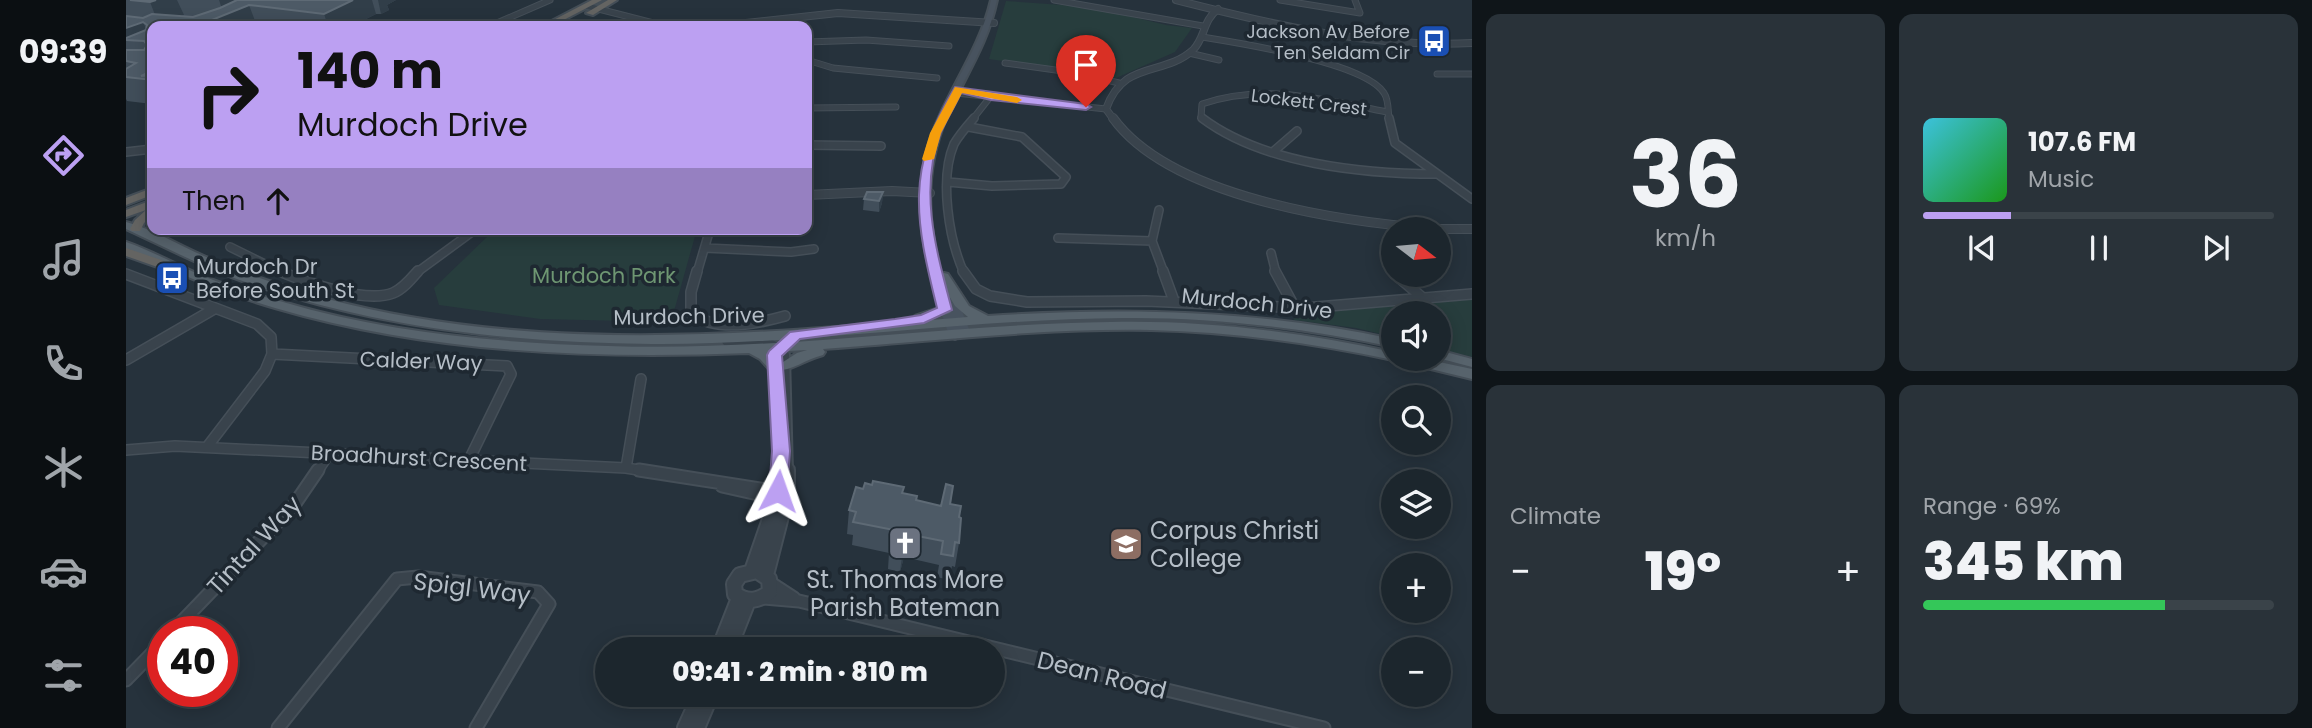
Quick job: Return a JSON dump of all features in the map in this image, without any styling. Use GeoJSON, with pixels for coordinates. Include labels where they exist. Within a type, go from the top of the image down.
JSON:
{"type":"FeatureCollection","features":[{"type":"Feature","properties":{"kind":"highway"},"geometry":{"type":"LineString","coordinates":[[558,21],[614,0]]}},
{"type":"Feature","properties":{"kind":"highway"},"geometry":{"type":"LineString","coordinates":[[611,11],[608,6],[614,0]]}},
{"type":"Feature","properties":{"kind":"highway"},"geometry":{"type":"LineString","coordinates":[[570,21],[592,7]]}},
{"type":"Feature","properties":{"kind":"highway"},"geometry":{"type":"LineString","coordinates":[[126,200],[147,196]]}},
{"type":"Feature","properties":{"kind":"highway"},"geometry":{"type":"LineString","coordinates":[[126,214],[147,198]]}},
{"type":"Feature","properties":{"kind":"highway"},"geometry":{"type":"LineString","coordinates":[[131,227],[147,215]]}},
{"type":"Feature","properties":{"kind":"highway"},"geometry":{"type":"LineString","coordinates":[[126,252],[166,265]]}},
{"type":"Feature","properties":{"kind":"main road"},"geometry":{"type":"LineString","coordinates":[[955,325],[928,243],[928,160],[936,133],[960,92],[991,24],[996,0]]}},
{"type":"Feature","properties":{"kind":"main road"},"geometry":{"type":"LineString","coordinates":[[927,195],[955,325]]}},
{"type":"Feature","properties":{"kind":"main road","name":"Murdoch Drive"},"geometry":{"type":"LineString","coordinates":[[131,227],[147,234]]}},
{"type":"Feature","properties":{"kind":"main road","name":"Murdoch Drive"},"geometry":{"type":"LineString","coordinates":[[149,235],[246,278],[324,302],[382,315],[529,334],[707,339],[955,325],[1083,314],[1177,314],[1270,323],[1381,341]]}},
{"type":"Feature","properties":{"kind":"main road","name":"Murdoch Drive"},"geometry":{"type":"LineString","coordinates":[[126,246],[219,286],[318,315],[461,340],[618,351],[752,349],[874,341],[955,325],[1084,326],[1203,328],[1273,335],[1381,354]]}},
{"type":"Feature","properties":{"kind":"main road"},"geometry":{"type":"LineString","coordinates":[[944,277],[959,303],[968,312],[997,320]]}},
{"type":"Feature","properties":{"kind":"main road"},"geometry":{"type":"LineString","coordinates":[[752,349],[780,367],[805,355],[874,341]]}},
{"type":"Feature","properties":{"kind":"main road"},"geometry":{"type":"LineString","coordinates":[[1451,357],[1472,363]]}},
{"type":"Feature","properties":{"kind":"main road"},"geometry":{"type":"LineString","coordinates":[[1451,369],[1472,374]]}},
{"type":"Feature","properties":{"kind":"street"},"geometry":{"type":"LineString","coordinates":[[502,21],[550,0]]}},
{"type":"Feature","properties":{"kind":"street"},"geometry":{"type":"LineString","coordinates":[[1054,0],[1096,5],[1168,22],[1203,26]]}},
{"type":"Feature","properties":{"kind":"street"},"geometry":{"type":"LineString","coordinates":[[1179,0],[1344,38],[1423,45],[1472,42]]}},
{"type":"Feature","properties":{"kind":"street"},"geometry":{"type":"LineString","coordinates":[[1280,0],[1360,13],[1355,0]]}},
{"type":"Feature","properties":{"kind":"street"},"geometry":{"type":"LineString","coordinates":[[592,7],[647,21]]}},
{"type":"Feature","properties":{"kind":"street"},"geometry":{"type":"LineString","coordinates":[[592,7],[641,21]]}},
{"type":"Feature","properties":{"kind":"street"},"geometry":{"type":"LineString","coordinates":[[1220,10],[1209,17],[1203,26],[1202,37],[1189,52],[1119,83],[1111,93],[1106,109],[1114,126],[1132,144],[1161,162],[1201,178],[1290,208],[1381,225]]}},
{"type":"Feature","properties":{"kind":"street"},"geometry":{"type":"LineString","coordinates":[[775,21],[850,13],[991,24]]}},
{"type":"Feature","properties":{"kind":"street"},"geometry":{"type":"LineString","coordinates":[[1202,37],[1246,44],[1350,71],[1377,84],[1385,94],[1389,133],[1395,143],[1472,199]]}},
{"type":"Feature","properties":{"kind":"street"},"geometry":{"type":"LineString","coordinates":[[812,42],[866,40],[949,46]]}},
{"type":"Feature","properties":{"kind":"street"},"geometry":{"type":"LineString","coordinates":[[1189,52],[1219,60]]}},
{"type":"Feature","properties":{"kind":"street"},"geometry":{"type":"LineString","coordinates":[[812,61],[834,68],[937,78]]}},
{"type":"Feature","properties":{"kind":"street"},"geometry":{"type":"LineString","coordinates":[[1005,63],[1077,73],[1119,83]]}},
{"type":"Feature","properties":{"kind":"street"},"geometry":{"type":"LineString","coordinates":[[1350,71],[1362,65]]}},
{"type":"Feature","properties":{"kind":"street"},"geometry":{"type":"LineString","coordinates":[[1437,74],[1472,75]]}},
{"type":"Feature","properties":{"kind":"street"},"geometry":{"type":"LineString","coordinates":[[1291,95],[1294,86]]}},
{"type":"Feature","properties":{"kind":"street"},"geometry":{"type":"LineString","coordinates":[[960,92],[1106,109]]}},
{"type":"Feature","properties":{"kind":"street","name":"Lockett Crest"},"geometry":{"type":"LineString","coordinates":[[1387,112],[1291,95],[1250,92],[1221,95],[1202,104],[1200,117],[1221,133],[1313,164],[1353,172],[1437,174]]}},
{"type":"Feature","properties":{"kind":"street"},"geometry":{"type":"LineString","coordinates":[[991,96],[954,144],[948,182],[952,240],[964,277],[977,290],[1019,303],[1174,301],[1295,308],[1472,294]]}},
{"type":"Feature","properties":{"kind":"street"},"geometry":{"type":"LineString","coordinates":[[812,108],[896,107]]}},
{"type":"Feature","properties":{"kind":"street"},"geometry":{"type":"LineString","coordinates":[[948,182],[1034,186],[1061,184],[1066,177],[1022,137],[969,127]]}},
{"type":"Feature","properties":{"kind":"street"},"geometry":{"type":"LineString","coordinates":[[1274,151],[1297,131]]}},
{"type":"Feature","properties":{"kind":"street"},"geometry":{"type":"LineString","coordinates":[[812,145],[881,146]]}},
{"type":"Feature","properties":{"kind":"street"},"geometry":{"type":"LineString","coordinates":[[126,152],[147,150]]}},
{"type":"Feature","properties":{"kind":"street"},"geometry":{"type":"LineString","coordinates":[[812,195],[883,192],[927,195]]}},
{"type":"Feature","properties":{"kind":"street"},"geometry":{"type":"LineString","coordinates":[[1159,210],[1152,241],[1174,301]]}},
{"type":"Feature","properties":{"kind":"street"},"geometry":{"type":"LineString","coordinates":[[1451,230],[1470,231]]}},
{"type":"Feature","properties":{"kind":"street"},"geometry":{"type":"LineString","coordinates":[[230,247],[240,256],[303,281],[375,297],[393,294],[449,247],[468,235]]}},
{"type":"Feature","properties":{"kind":"street"},"geometry":{"type":"LineString","coordinates":[[708,235],[691,292],[690,310],[694,317],[705,322],[721,323],[767,321],[785,316]]}},
{"type":"Feature","properties":{"kind":"street"},"geometry":{"type":"LineString","coordinates":[[1058,238],[1152,241]]}},
{"type":"Feature","properties":{"kind":"street"},"geometry":{"type":"LineString","coordinates":[[705,248],[791,253],[814,249]]}},
{"type":"Feature","properties":{"kind":"street"},"geometry":{"type":"LineString","coordinates":[[1271,253],[1277,279],[1295,308]]}},
{"type":"Feature","properties":{"kind":"street"},"geometry":{"type":"LineString","coordinates":[[126,274],[257,324],[271,337],[272,354],[265,371],[207,447]]}},
{"type":"Feature","properties":{"kind":"street"},"geometry":{"type":"LineString","coordinates":[[1411,287],[1424,299]]}},
{"type":"Feature","properties":{"kind":"street"},"geometry":{"type":"LineString","coordinates":[[126,359],[214,309]]}},
{"type":"Feature","properties":{"kind":"street"},"geometry":{"type":"LineString","coordinates":[[780,348],[796,335]]}},
{"type":"Feature","properties":{"kind":"street"},"geometry":{"type":"LineString","coordinates":[[707,339],[760,342],[780,348],[784,355],[780,367],[782,496],[769,579],[770,592],[764,598],[744,600]]}},
{"type":"Feature","properties":{"kind":"street","name":"Calder Way"},"geometry":{"type":"LineString","coordinates":[[272,354],[506,366],[511,374],[469,460]]}},
{"type":"Feature","properties":{"kind":"street"},"geometry":{"type":"LineString","coordinates":[[626,468],[641,379]]}},
{"type":"Feature","properties":{"kind":"street","name":"Broadhurst Crescent"},"geometry":{"type":"LineString","coordinates":[[126,450],[175,446],[207,447],[626,468],[710,482],[733,490],[782,496]]}},
{"type":"Feature","properties":{"kind":"street","name":"Tintal Way"},"geometry":{"type":"LineString","coordinates":[[187,616],[294,505],[329,454]]}},
{"type":"Feature","properties":{"kind":"street"},"geometry":{"type":"LineString","coordinates":[[744,600],[733,589],[736,579],[752,571],[782,496]]}},
{"type":"Feature","properties":{"kind":"street"},"geometry":{"type":"LineString","coordinates":[[752,571],[769,579]]}},
{"type":"Feature","properties":{"kind":"street","name":"Spigl Way"},"geometry":{"type":"LineString","coordinates":[[278,728],[397,579],[418,577],[538,592],[549,604],[476,728]]}},
{"type":"Feature","properties":{"kind":"street","name":"Dean Road"},"geometry":{"type":"LineString","coordinates":[[769,579],[799,601]]}},
{"type":"Feature","properties":{"kind":"street","name":"Dean Road"},"geometry":{"type":"LineString","coordinates":[[764,598],[799,601],[1324,728]]}},
{"type":"Feature","properties":{"kind":"street"},"geometry":{"type":"LineString","coordinates":[[725,637],[744,600]]}},
{"type":"Feature","properties":{"kind":"street"},"geometry":{"type":"LineString","coordinates":[[733,637],[744,600]]}},
{"type":"Feature","properties":{"kind":"street"},"geometry":{"type":"LineString","coordinates":[[126,680],[147,658]]}},
{"type":"Feature","properties":{"kind":"street"},"geometry":{"type":"LineString","coordinates":[[685,728],[695,707]]}},
{"type":"Feature","properties":{"kind":"street"},"geometry":{"type":"LineString","coordinates":[[697,728],[706,707]]}},
{"type":"Feature","properties":{"kind":"green space"},"geometry":{"type":"Polygon","coordinates":[[[1006,1],[1091,7],[1166,25],[1192,28],[1175,52],[1116,78],[989,59],[1006,1]]]}},
{"type":"Feature","properties":{"kind":"green space","name":"Murdoch Park"},"geometry":{"type":"Polygon","coordinates":[[[695,235],[671,322],[540,319],[439,305],[434,288],[488,236],[695,235]]]}},
{"type":"Feature","properties":{"kind":"green space"},"geometry":{"type":"Polygon","coordinates":[[[1472,296],[1472,357],[1451,352],[1451,301],[1430,301],[1472,296]]]}},
{"type":"Feature","properties":{"kind":"green space"},"geometry":{"type":"Polygon","coordinates":[[[1381,307],[1381,334],[1294,320],[1295,311],[1381,307]]]}},
{"type":"Feature","properties":{"kind":"building"},"geometry":{"type":"Polygon","coordinates":[[[237,0],[353,0],[324,14],[249,5],[209,21],[147,21],[147,25],[143,22],[126,28],[126,16],[143,18],[152,14],[193,17],[237,0]]]}},
{"type":"Feature","properties":{"kind":"building"},"geometry":{"type":"Polygon","coordinates":[[[147,25],[147,45],[144,41],[126,40],[126,38],[146,30],[147,25]]]}},
{"type":"Feature","properties":{"kind":"building"},"geometry":{"type":"Polygon","coordinates":[[[147,45],[147,73],[141,76],[147,75],[147,79],[126,77],[126,69],[136,63],[126,61],[126,50],[144,50],[147,45]]]}},
{"type":"Feature","properties":{"kind":"building"},"geometry":{"type":"Polygon","coordinates":[[[867,192],[883,192],[879,201],[864,199],[867,192]]]}},
{"type":"Feature","properties":{"kind":"building"},"geometry":{"type":"Polygon","coordinates":[[[873,481],[904,487],[902,493],[917,496],[916,500],[941,506],[946,484],[953,486],[950,504],[961,506],[961,518],[959,543],[955,542],[953,556],[941,554],[943,541],[907,534],[903,548],[890,545],[894,530],[853,522],[856,512],[849,510],[856,487],[863,489],[865,483],[872,485],[873,481]]]}},
{"type":"Feature","properties":{"kind":"slow traffic"},"geometry":{"type":"LineString","coordinates":[[928,159],[936,133],[958,90],[1017,100]]}},
{"type":"Feature","properties":{"kind":"place","name":"Jackson Av Before Ten Seldam Cir"},"geometry":{"type":"Point","coordinates":[1434,41]}},
{"type":"Feature","properties":{"kind":"place","name":"Murdoch Dr Before South St"},"geometry":{"type":"Point","coordinates":[172,278]}},
{"type":"Feature","properties":{"kind":"place","name":"St. Thomas More Parish Bateman"},"geometry":{"type":"Point","coordinates":[905,543]}},
{"type":"Feature","properties":{"kind":"place","name":"Corpus Christi College"},"geometry":{"type":"Point","coordinates":[1126,544]}},
{"type":"Feature","properties":{"kind":"route"},"geometry":{"type":"LineString","coordinates":[[778,491],[781,451],[774,355],[780,348],[796,335],[895,324],[924,319],[945,310],[928,243],[923,192],[936,133],[958,90],[1086,107]]}}]}
